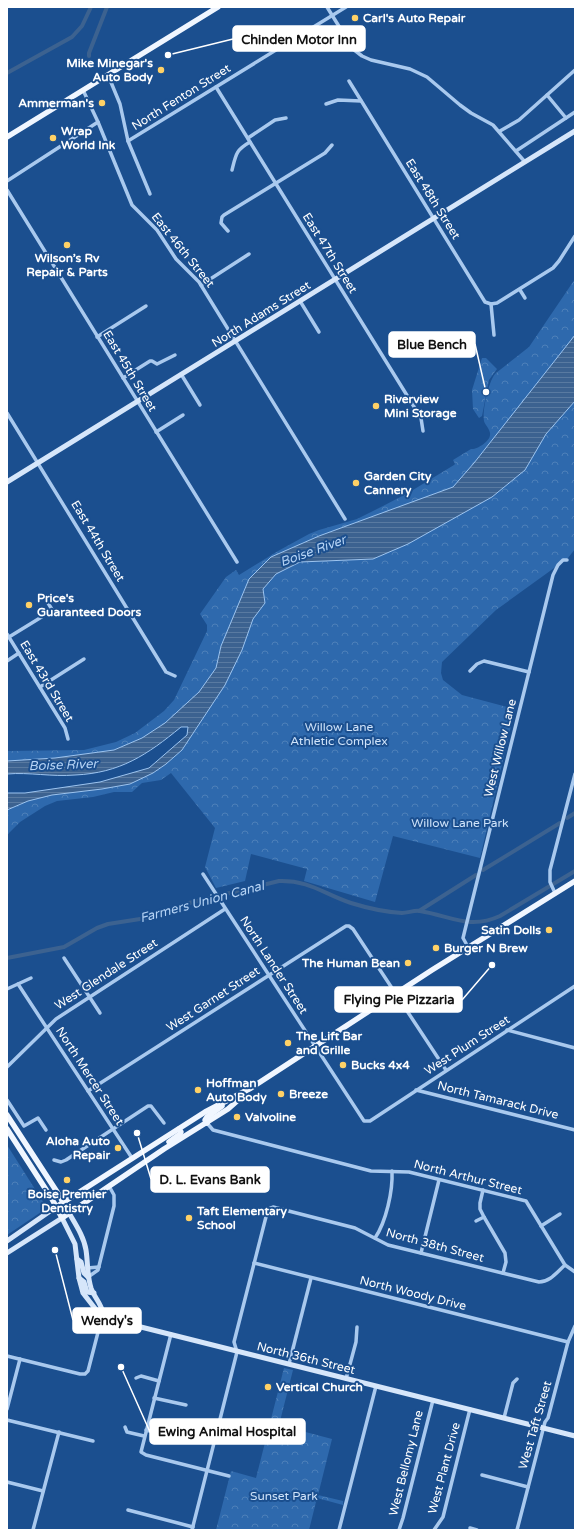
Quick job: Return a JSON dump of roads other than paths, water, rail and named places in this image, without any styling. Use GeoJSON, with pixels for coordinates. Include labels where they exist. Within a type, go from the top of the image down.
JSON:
{"type":"FeatureCollection","features":[{"type":"Feature","properties":{"kind":"main road"},"geometry":{"type":"LineString","coordinates":[[7,137],[214,8]]}},
{"type":"Feature","properties":{"kind":"main road"},"geometry":{"type":"LineString","coordinates":[[56,1207],[205,1112],[251,1088],[554,890],[575,881]]}},
{"type":"Feature","properties":{"kind":"main road"},"geometry":{"type":"LineString","coordinates":[[7,1129],[62,1218],[166,1148],[228,1109],[251,1088]]}},
{"type":"Feature","properties":{"kind":"main road"},"geometry":{"type":"LineString","coordinates":[[207,1122],[207,1117],[223,1106],[226,1101]]}},
{"type":"Feature","properties":{"kind":"main road"},"geometry":{"type":"LineString","coordinates":[[7,1115],[69,1214]]}},
{"type":"Feature","properties":{"kind":"main road"},"geometry":{"type":"LineString","coordinates":[[166,1148],[170,1141],[180,1134],[181,1132],[179,1129]]}},
{"type":"Feature","properties":{"kind":"street"},"geometry":{"type":"LineString","coordinates":[[327,7],[353,49],[362,56],[371,60],[410,69],[435,82],[460,105],[471,113],[494,125],[525,162]]}},
{"type":"Feature","properties":{"kind":"street","name":"North Fenton Street"},"geometry":{"type":"LineString","coordinates":[[128,141],[346,7]]}},
{"type":"Feature","properties":{"kind":"street"},"geometry":{"type":"LineString","coordinates":[[500,131],[519,120],[575,70]]}},
{"type":"Feature","properties":{"kind":"street"},"geometry":{"type":"LineString","coordinates":[[108,74],[120,104],[128,141],[150,194]]}},
{"type":"Feature","properties":{"kind":"street","name":"East 48th Street"},"geometry":{"type":"LineString","coordinates":[[349,81],[485,302],[491,304]]}},
{"type":"Feature","properties":{"kind":"street","name":"East 47th Street"},"geometry":{"type":"LineString","coordinates":[[216,87],[421,418],[423,430]]}},
{"type":"Feature","properties":{"kind":"street","name":"East 46th Street"},"geometry":{"type":"LineString","coordinates":[[83,90],[98,122],[132,205],[157,230],[176,259],[201,284],[345,519]]}},
{"type":"Feature","properties":{"kind":"street"},"geometry":{"type":"LineString","coordinates":[[547,95],[566,118]]}},
{"type":"Feature","properties":{"kind":"street"},"geometry":{"type":"LineString","coordinates":[[326,104],[338,100],[361,101]]}},
{"type":"Feature","properties":{"kind":"street"},"geometry":{"type":"LineString","coordinates":[[516,151],[575,112]]}},
{"type":"Feature","properties":{"kind":"street"},"geometry":{"type":"LineString","coordinates":[[232,170],[236,153],[240,148],[275,120],[286,118]]}},
{"type":"Feature","properties":{"kind":"street"},"geometry":{"type":"LineString","coordinates":[[7,181],[98,122]]}},
{"type":"Feature","properties":{"kind":"street","name":"North Adams Street"},"geometry":{"type":"LineString","coordinates":[[7,482],[575,131]]}},
{"type":"Feature","properties":{"kind":"street"},"geometry":{"type":"LineString","coordinates":[[228,232],[221,223],[224,215],[325,153],[332,145]]}},
{"type":"Feature","properties":{"kind":"street","name":"East 45th Street"},"geometry":{"type":"LineString","coordinates":[[7,190],[237,562]]}},
{"type":"Feature","properties":{"kind":"street"},"geometry":{"type":"LineString","coordinates":[[494,335],[491,304],[497,303],[520,290],[556,265],[575,236]]}},
{"type":"Feature","properties":{"kind":"street"},"geometry":{"type":"LineString","coordinates":[[201,284],[249,254]]}},
{"type":"Feature","properties":{"kind":"street"},"geometry":{"type":"LineString","coordinates":[[520,290],[525,298]]}},
{"type":"Feature","properties":{"kind":"street"},"geometry":{"type":"LineString","coordinates":[[300,301],[319,332]]}},
{"type":"Feature","properties":{"kind":"street"},"geometry":{"type":"LineString","coordinates":[[97,337],[146,306]]}},
{"type":"Feature","properties":{"kind":"street"},"geometry":{"type":"LineString","coordinates":[[123,378],[150,361],[157,364],[175,355]]}},
{"type":"Feature","properties":{"kind":"street"},"geometry":{"type":"LineString","coordinates":[[181,374],[200,405]]}},
{"type":"Feature","properties":{"kind":"street","name":"East 44th Street"},"geometry":{"type":"LineString","coordinates":[[7,412],[166,672],[175,676]]}},
{"type":"Feature","properties":{"kind":"street"},"geometry":{"type":"LineString","coordinates":[[156,432],[183,415]]}},
{"type":"Feature","properties":{"kind":"street","name":"West Willow Lane"},"geometry":{"type":"LineString","coordinates":[[468,947],[463,938],[553,575],[558,565],[563,560],[567,560]]}},
{"type":"Feature","properties":{"kind":"street"},"geometry":{"type":"LineString","coordinates":[[48,603],[56,616]]}},
{"type":"Feature","properties":{"kind":"street"},"geometry":{"type":"LineString","coordinates":[[8,635],[52,610]]}},
{"type":"Feature","properties":{"kind":"street","name":"East 43rd Street"},"geometry":{"type":"LineString","coordinates":[[8,635],[65,728],[68,739]]}},
{"type":"Feature","properties":{"kind":"street"},"geometry":{"type":"LineString","coordinates":[[7,661],[19,653]]}},
{"type":"Feature","properties":{"kind":"street"},"geometry":{"type":"LineString","coordinates":[[40,687],[84,660]]}},
{"type":"Feature","properties":{"kind":"street"},"geometry":{"type":"LineString","coordinates":[[470,671],[477,664],[484,661],[529,672]]}},
{"type":"Feature","properties":{"kind":"street"},"geometry":{"type":"LineString","coordinates":[[554,890],[550,882],[550,870],[575,774]]}},
{"type":"Feature","properties":{"kind":"street","name":"North Lander Street"},"geometry":{"type":"LineString","coordinates":[[203,874],[364,1121],[370,1121]]}},
{"type":"Feature","properties":{"kind":"street","name":"West Glendale Street"},"geometry":{"type":"LineString","coordinates":[[7,1068],[46,1027],[89,997],[225,909]]}},
{"type":"Feature","properties":{"kind":"street","name":"West Garnet Street"},"geometry":{"type":"LineString","coordinates":[[88,1091],[343,927],[349,926],[354,929],[395,994]]}},
{"type":"Feature","properties":{"kind":"street"},"geometry":{"type":"LineString","coordinates":[[64,958],[100,1014]]}},
{"type":"Feature","properties":{"kind":"street"},"geometry":{"type":"LineString","coordinates":[[7,989],[31,978]]}},
{"type":"Feature","properties":{"kind":"street","name":"North Mercer Street"},"geometry":{"type":"LineString","coordinates":[[18,984],[132,1158]]}},
{"type":"Feature","properties":{"kind":"street","name":"West Plum Street"},"geometry":{"type":"LineString","coordinates":[[370,1121],[575,986]]}},
{"type":"Feature","properties":{"kind":"street"},"geometry":{"type":"LineString","coordinates":[[395,994],[446,1070]]}},
{"type":"Feature","properties":{"kind":"street"},"geometry":{"type":"LineString","coordinates":[[507,1030],[575,1048]]}},
{"type":"Feature","properties":{"kind":"street","name":"North Tamarack Drive"},"geometry":{"type":"LineString","coordinates":[[416,1090],[575,1130]]}},
{"type":"Feature","properties":{"kind":"street"},"geometry":{"type":"LineString","coordinates":[[7,1100],[24,1126],[38,1118],[46,1130]]}},
{"type":"Feature","properties":{"kind":"street"},"geometry":{"type":"LineString","coordinates":[[54,1160],[61,1162],[66,1160],[148,1106],[151,1106],[164,1123]]}},
{"type":"Feature","properties":{"kind":"street","name":"North Arthur Street"},"geometry":{"type":"LineString","coordinates":[[207,1122],[213,1130],[371,1171],[409,1172],[526,1201],[565,1265],[575,1272]]}},
{"type":"Feature","properties":{"kind":"street"},"geometry":{"type":"LineString","coordinates":[[375,1238],[383,1222],[391,1189],[392,1171]]}},
{"type":"Feature","properties":{"kind":"street"},"geometry":{"type":"LineString","coordinates":[[421,1253],[439,1180]]}},
{"type":"Feature","properties":{"kind":"street"},"geometry":{"type":"LineString","coordinates":[[88,1277],[96,1272],[99,1267],[114,1206],[114,1195],[109,1186]]}},
{"type":"Feature","properties":{"kind":"street"},"geometry":{"type":"LineString","coordinates":[[483,1190],[480,1203],[484,1217],[505,1253],[506,1262],[502,1273]]}},
{"type":"Feature","properties":{"kind":"street"},"geometry":{"type":"LineString","coordinates":[[7,1242],[56,1207]]}},
{"type":"Feature","properties":{"kind":"street","name":"North 38th Street"},"geometry":{"type":"LineString","coordinates":[[254,1263],[268,1209],[273,1207],[356,1228],[388,1245],[543,1282],[565,1265]]}},
{"type":"Feature","properties":{"kind":"street"},"geometry":{"type":"LineString","coordinates":[[7,1356],[80,1374],[85,1374],[88,1371],[103,1312],[102,1306],[94,1293],[88,1277],[84,1240],[69,1214]]}},
{"type":"Feature","properties":{"kind":"street"},"geometry":{"type":"LineString","coordinates":[[541,1226],[560,1214]]}},
{"type":"Feature","properties":{"kind":"street"},"geometry":{"type":"LineString","coordinates":[[476,1221],[484,1217]]}},
{"type":"Feature","properties":{"kind":"street"},"geometry":{"type":"LineString","coordinates":[[7,1253],[62,1218]]}},
{"type":"Feature","properties":{"kind":"street","name":"North 36th Street"},"geometry":{"type":"LineString","coordinates":[[62,1218],[75,1244],[79,1278],[86,1297],[98,1311],[103,1312],[117,1320],[238,1352],[575,1436]]}},
{"type":"Feature","properties":{"kind":"street"},"geometry":{"type":"LineString","coordinates":[[77,1259],[81,1262],[84,1273],[88,1277]]}},
{"type":"Feature","properties":{"kind":"street"},"geometry":{"type":"LineString","coordinates":[[128,1510],[192,1529],[238,1352],[234,1342],[254,1263]]}},
{"type":"Feature","properties":{"kind":"street","name":"North Woody Drive"},"geometry":{"type":"LineString","coordinates":[[254,1263],[568,1342]]}},
{"type":"Feature","properties":{"kind":"street"},"geometry":{"type":"LineString","coordinates":[[87,1268],[99,1267]]}},
{"type":"Feature","properties":{"kind":"street"},"geometry":{"type":"LineString","coordinates":[[79,1278],[84,1282],[87,1292],[94,1293]]}},
{"type":"Feature","properties":{"kind":"street"},"geometry":{"type":"LineString","coordinates":[[289,1364],[311,1278]]}},
{"type":"Feature","properties":{"kind":"street","name":"West Taft Street"},"geometry":{"type":"LineString","coordinates":[[518,1530],[528,1487],[568,1342],[573,1334],[575,1326]]}},
{"type":"Feature","properties":{"kind":"street"},"geometry":{"type":"LineString","coordinates":[[346,1379],[356,1342],[357,1327]]}},
{"type":"Feature","properties":{"kind":"street"},"geometry":{"type":"LineString","coordinates":[[171,1334],[141,1452],[146,1455],[229,1476]]}},
{"type":"Feature","properties":{"kind":"street"},"geometry":{"type":"LineString","coordinates":[[7,1409],[20,1359]]}},
{"type":"Feature","properties":{"kind":"street"},"geometry":{"type":"LineString","coordinates":[[136,1378],[141,1376],[159,1380]]}},
{"type":"Feature","properties":{"kind":"street"},"geometry":{"type":"LineString","coordinates":[[504,1418],[513,1383],[517,1378]]}},
{"type":"Feature","properties":{"kind":"street"},"geometry":{"type":"LineString","coordinates":[[339,1530],[376,1386]]}},
{"type":"Feature","properties":{"kind":"street"},"geometry":{"type":"LineString","coordinates":[[154,1398],[186,1405]]}},
{"type":"Feature","properties":{"kind":"street","name":"West Bellomy Lane"},"geometry":{"type":"LineString","coordinates":[[399,1530],[404,1518],[433,1400]]}},
{"type":"Feature","properties":{"kind":"street","name":"West Plant Drive"},"geometry":{"type":"LineString","coordinates":[[434,1530],[443,1517],[470,1409]]}},
{"type":"Feature","properties":{"kind":"street"},"geometry":{"type":"LineString","coordinates":[[7,1420],[93,1441]]}},
{"type":"Feature","properties":{"kind":"street"},"geometry":{"type":"LineString","coordinates":[[125,1427],[127,1432],[144,1436]]}},
{"type":"Feature","properties":{"kind":"street"},"geometry":{"type":"LineString","coordinates":[[146,1430],[177,1438]]}},
{"type":"Feature","properties":{"kind":"street"},"geometry":{"type":"LineString","coordinates":[[32,1530],[59,1432]]}},
{"type":"Feature","properties":{"kind":"street"},"geometry":{"type":"LineString","coordinates":[[482,1475],[528,1487]]}},
{"type":"Feature","properties":{"kind":"street"},"geometry":{"type":"LineString","coordinates":[[7,1482],[43,1491]]}},
{"type":"Feature","properties":{"kind":"street"},"geometry":{"type":"LineString","coordinates":[[470,1528],[478,1530]]}},
{"type":"Feature","properties":{"kind":"water","name":"Boise River"},"geometry":{"type":"Polygon","coordinates":[[[575,335],[575,401],[546,434],[525,470],[492,497],[408,544],[373,559],[300,562],[276,574],[263,589],[265,603],[253,619],[242,650],[225,685],[182,750],[153,773],[130,784],[52,795],[28,801],[7,810],[7,793],[25,793],[100,782],[149,768],[187,735],[188,727],[181,727],[156,746],[132,761],[106,771],[91,774],[7,774],[7,761],[55,758],[114,750],[142,738],[165,723],[199,692],[216,668],[221,646],[249,579],[271,557],[319,536],[453,487],[474,463],[575,335]]]}},
{"type":"Feature","properties":{"kind":"waterway"},"geometry":{"type":"LineString","coordinates":[[7,73],[72,37],[82,26],[91,7]]}},
{"type":"Feature","properties":{"kind":"waterway"},"geometry":{"type":"LineString","coordinates":[[89,56],[107,7]]}},
{"type":"Feature","properties":{"kind":"waterway"},"geometry":{"type":"LineString","coordinates":[[567,818],[575,813]]}},
{"type":"Feature","properties":{"kind":"waterway"},"geometry":{"type":"LineString","coordinates":[[483,870],[560,823]]}},
{"type":"Feature","properties":{"kind":"waterway","name":"Farmers Union Canal"},"geometry":{"type":"LineString","coordinates":[[7,958],[64,947],[97,928],[108,924],[153,917],[189,903],[279,881],[290,881],[308,885],[351,903],[376,910],[402,913],[420,911],[460,921],[479,922],[500,916],[575,871]]}},
{"type":"Feature","properties":{"kind":"waterway"},"geometry":{"type":"LineString","coordinates":[[419,911],[476,875]]}},
{"type":"Feature","properties":{"kind":"place","name":"Carl's Auto Repair"},"geometry":{"type":"Point","coordinates":[355,18]}},
{"type":"Feature","properties":{"kind":"place","name":"Chinden Motor Inn"},"geometry":{"type":"Point","coordinates":[168,55]}},
{"type":"Feature","properties":{"kind":"place","name":"Mike Minegar's Auto Body"},"geometry":{"type":"Point","coordinates":[161,70]}},
{"type":"Feature","properties":{"kind":"place","name":"Ammerman's"},"geometry":{"type":"Point","coordinates":[102,103]}},
{"type":"Feature","properties":{"kind":"place","name":"Wrap World Ink"},"geometry":{"type":"Point","coordinates":[53,138]}},
{"type":"Feature","properties":{"kind":"place","name":"Wilson’s Rv Repair & Parts"},"geometry":{"type":"Point","coordinates":[67,245]}},
{"type":"Feature","properties":{"kind":"place","name":"Blue Bench"},"geometry":{"type":"Point","coordinates":[486,392]}},
{"type":"Feature","properties":{"kind":"place","name":"Riverview Mini Storage"},"geometry":{"type":"Point","coordinates":[376,406]}},
{"type":"Feature","properties":{"kind":"place","name":"Garden City Cannery"},"geometry":{"type":"Point","coordinates":[356,483]}},
{"type":"Feature","properties":{"kind":"place","name":"Price's Guaranteed Doors"},"geometry":{"type":"Point","coordinates":[29,605]}},
{"type":"Feature","properties":{"kind":"place","name":"Satin Dolls"},"geometry":{"type":"Point","coordinates":[549,930]}},
{"type":"Feature","properties":{"kind":"place","name":"Burger N Brew"},"geometry":{"type":"Point","coordinates":[436,948]}},
{"type":"Feature","properties":{"kind":"place","name":"The Human Bean"},"geometry":{"type":"Point","coordinates":[408,963]}},
{"type":"Feature","properties":{"kind":"place","name":"Flying Pie Pizzaria"},"geometry":{"type":"Point","coordinates":[492,965]}},
{"type":"Feature","properties":{"kind":"place","name":"The Lift Bar and Grille"},"geometry":{"type":"Point","coordinates":[288,1043]}},
{"type":"Feature","properties":{"kind":"place","name":"Bucks 4x4"},"geometry":{"type":"Point","coordinates":[343,1065]}},
{"type":"Feature","properties":{"kind":"place","name":"Hoffman Auto Body"},"geometry":{"type":"Point","coordinates":[198,1090]}},
{"type":"Feature","properties":{"kind":"place","name":"Breeze"},"geometry":{"type":"Point","coordinates":[281,1094]}},
{"type":"Feature","properties":{"kind":"place","name":"Valvoline"},"geometry":{"type":"Point","coordinates":[237,1117]}},
{"type":"Feature","properties":{"kind":"place","name":"D. L. Evans Bank"},"geometry":{"type":"Point","coordinates":[137,1133]}},
{"type":"Feature","properties":{"kind":"place","name":"Aloha Auto Repair"},"geometry":{"type":"Point","coordinates":[118,1148]}},
{"type":"Feature","properties":{"kind":"place","name":"Boise Premier Dentistry"},"geometry":{"type":"Point","coordinates":[67,1180]}},
{"type":"Feature","properties":{"kind":"place","name":"Taft Elementary School"},"geometry":{"type":"Point","coordinates":[189,1218]}},
{"type":"Feature","properties":{"kind":"place","name":"Wendy's"},"geometry":{"type":"Point","coordinates":[55,1250]}},
{"type":"Feature","properties":{"kind":"place","name":"Ewing Animal Hospital"},"geometry":{"type":"Point","coordinates":[121,1367]}},
{"type":"Feature","properties":{"kind":"place","name":"Vertical Church"},"geometry":{"type":"Point","coordinates":[268,1387]}},
{"type":"Feature","properties":{"kind":"park label","name":"Willow Lane Athletic Complex"},"geometry":{"type":"Point","coordinates":[339,734]}},
{"type":"Feature","properties":{"kind":"park label","name":"Willow Lane Park"},"geometry":{"type":"Point","coordinates":[460,823]}},
{"type":"Feature","properties":{"kind":"park label","name":"Sunset Park"},"geometry":{"type":"Point","coordinates":[284,1496]}}]}
